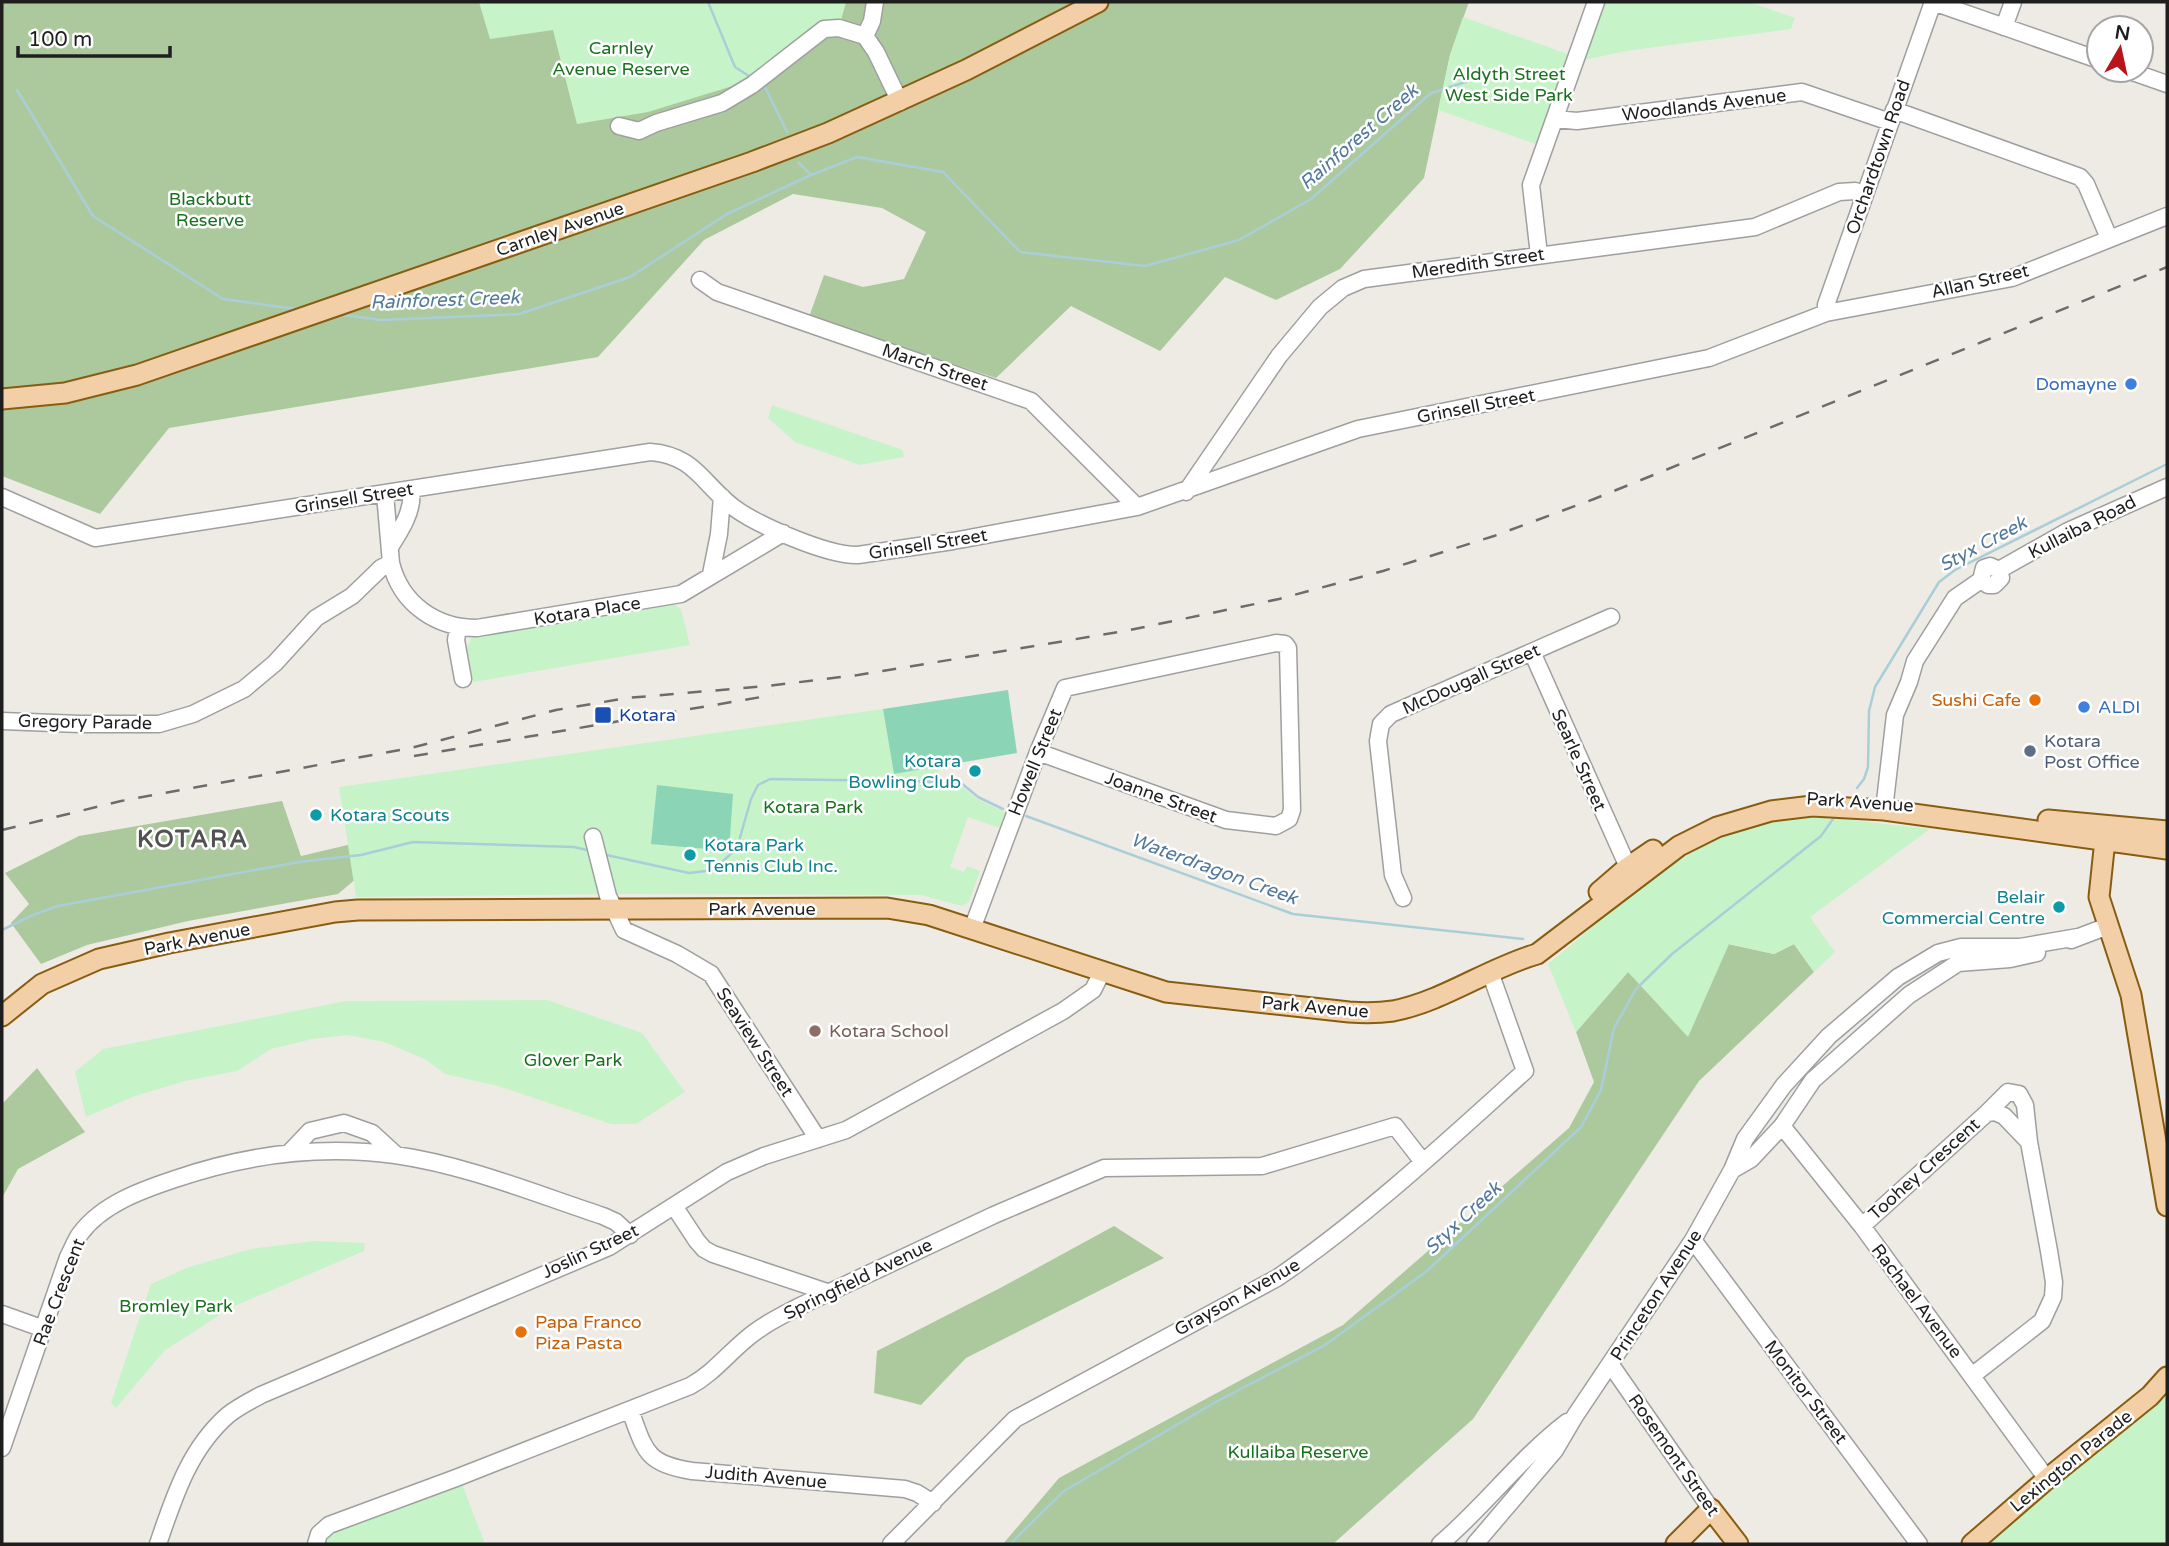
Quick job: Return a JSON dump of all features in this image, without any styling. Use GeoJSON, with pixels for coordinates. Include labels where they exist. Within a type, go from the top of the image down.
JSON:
{"type":"FeatureCollection","features":[{"type":"Feature","properties":{"kind":"main road","name":"Carnley Avenue"},"geometry":{"type":"LineString","coordinates":[[2,398],[65,393],[137,375],[752,162],[900,102],[1098,2]]}},
{"type":"Feature","properties":{"kind":"main road","name":"Park Avenue"},"geometry":{"type":"LineString","coordinates":[[1518,960],[1628,867],[1676,834],[1714,817],[1773,800],[1871,804],[2105,833],[2167,849]]}},
{"type":"Feature","properties":{"kind":"main road","name":"Park Avenue"},"geometry":{"type":"LineString","coordinates":[[2,1016],[42,984],[99,959],[335,912],[887,908],[929,915],[1150,988],[1182,995],[1349,1013],[1392,1011],[1419,1003],[1537,954],[1664,855],[1690,840],[1734,821],[1828,801]]}},
{"type":"Feature","properties":{"kind":"main road","name":"Park Avenue"},"geometry":{"type":"LineString","coordinates":[[2105,833],[2167,831]]}},
{"type":"Feature","properties":{"kind":"main road"},"geometry":{"type":"LineString","coordinates":[[2105,833],[2099,897],[2131,995],[2167,1206]]}},
{"type":"Feature","properties":{"kind":"main road"},"geometry":{"type":"LineString","coordinates":[[1585,919],[1593,906],[1624,878],[1628,867],[1640,866],[1673,845],[1690,840]]}},
{"type":"Feature","properties":{"kind":"main road","name":"Lexington Parade"},"geometry":{"type":"LineString","coordinates":[[1972,1544],[2150,1396],[2167,1377]]}},
{"type":"Feature","properties":{"kind":"main road"},"geometry":{"type":"LineString","coordinates":[[1676,1544],[1711,1509]]}},
{"type":"Feature","properties":{"kind":"main road","name":"Rosemont Street"},"geometry":{"type":"LineString","coordinates":[[1711,1509],[1738,1544]]}},
{"type":"Feature","properties":{"kind":"street"},"geometry":{"type":"LineString","coordinates":[[865,36],[872,21],[875,2]]}},
{"type":"Feature","properties":{"kind":"street"},"geometry":{"type":"LineString","coordinates":[[1539,255],[1531,185],[1596,2]]}},
{"type":"Feature","properties":{"kind":"street"},"geometry":{"type":"LineString","coordinates":[[2004,27],[2012,2]]}},
{"type":"Feature","properties":{"kind":"street"},"geometry":{"type":"LineString","coordinates":[[1928,3],[2085,55]]}},
{"type":"Feature","properties":{"kind":"street","name":"Orchardtown Road"},"geometry":{"type":"LineString","coordinates":[[1826,313],[1826,305],[1928,3]]}},
{"type":"Feature","properties":{"kind":"street"},"geometry":{"type":"LineString","coordinates":[[619,126],[639,131],[656,123],[722,103],[758,81],[824,29],[839,28],[865,36],[900,102]]}},
{"type":"Feature","properties":{"kind":"street","name":"Woodlands Avenue"},"geometry":{"type":"LineString","coordinates":[[1555,119],[1577,121],[1802,92],[1892,116],[2080,177],[2086,184],[2109,238]]}},
{"type":"Feature","properties":{"kind":"street","name":"Meredith Street"},"geometry":{"type":"LineString","coordinates":[[1186,492],[1279,356],[1320,307],[1343,288],[1364,279],[1755,227],[1839,192],[1855,191],[1865,194]]}},
{"type":"Feature","properties":{"kind":"street","name":"Allan Street"},"geometry":{"type":"LineString","coordinates":[[1826,313],[2012,278],[2167,216]]}},
{"type":"Feature","properties":{"kind":"street","name":"March Street"},"geometry":{"type":"LineString","coordinates":[[700,280],[717,292],[1031,401],[1137,507]]}},
{"type":"Feature","properties":{"kind":"street","name":"Grinsell Street"},"geometry":{"type":"LineString","coordinates":[[2,497],[94,538],[650,452],[668,454],[688,463],[722,497],[748,517],[783,533],[843,554],[858,555],[953,541],[1137,507],[1186,492],[1358,429],[1709,358],[1826,313]]}},
{"type":"Feature","properties":{"kind":"street","name":"Kullaiba Road"},"geometry":{"type":"LineString","coordinates":[[1871,804],[1895,715],[1915,661],[1955,598],[1981,580],[1987,585],[1994,585],[2001,579],[1999,570],[2068,531],[2167,487]]}},
{"type":"Feature","properties":{"kind":"street","name":"Gregory Parade"},"geometry":{"type":"LineString","coordinates":[[2,721],[159,724],[193,714],[244,689],[275,663],[316,618],[352,596],[381,568],[391,555],[412,503],[411,490]]}},
{"type":"Feature","properties":{"kind":"street"},"geometry":{"type":"LineString","coordinates":[[385,494],[391,555]]}},
{"type":"Feature","properties":{"kind":"street"},"geometry":{"type":"LineString","coordinates":[[711,574],[719,534],[722,497]]}},
{"type":"Feature","properties":{"kind":"street","name":"Kotara Place"},"geometry":{"type":"LineString","coordinates":[[391,555],[395,577],[413,603],[436,621],[458,628],[477,628],[665,598],[689,589],[783,533]]}},
{"type":"Feature","properties":{"kind":"street","name":"McDougall Street"},"geometry":{"type":"LineString","coordinates":[[1403,898],[1393,875],[1378,741],[1381,724],[1391,714],[1611,617]]}},
{"type":"Feature","properties":{"kind":"street"},"geometry":{"type":"LineString","coordinates":[[458,628],[456,640],[463,679]]}},
{"type":"Feature","properties":{"kind":"street","name":"Howell Street"},"geometry":{"type":"LineString","coordinates":[[972,929],[1038,752],[1065,688],[1263,646],[1285,644]]}},
{"type":"Feature","properties":{"kind":"street","name":"Joanne Street"},"geometry":{"type":"LineString","coordinates":[[1038,752],[1226,820],[1290,827],[1293,810],[1290,652],[1285,644]]}},
{"type":"Feature","properties":{"kind":"street","name":"Searle Street"},"geometry":{"type":"LineString","coordinates":[[1532,652],[1628,867]]}},
{"type":"Feature","properties":{"kind":"street"},"geometry":{"type":"LineString","coordinates":[[593,837],[614,910]]}},
{"type":"Feature","properties":{"kind":"street","name":"Seaview Street"},"geometry":{"type":"LineString","coordinates":[[614,910],[624,930],[677,954],[710,974],[818,1139]]}},
{"type":"Feature","properties":{"kind":"street","name":"Princeton Avenue"},"geometry":{"type":"LineString","coordinates":[[1732,1170],[1751,1159],[1783,1126],[1813,1080],[1909,995],[1958,963],[2010,959],[2041,952],[2108,926]]}},
{"type":"Feature","properties":{"kind":"street","name":"Princeton Avenue"},"geometry":{"type":"LineString","coordinates":[[1475,1544],[1548,1459],[1693,1240],[1732,1170],[1745,1139],[1784,1085],[1829,1036],[1898,977],[1938,953],[1961,947],[2020,947],[2078,937]]}},
{"type":"Feature","properties":{"kind":"street","name":"Joslin Street"},"geometry":{"type":"LineString","coordinates":[[158,1544],[180,1482],[194,1455],[210,1433],[229,1414],[292,1380],[609,1247],[727,1172],[846,1130],[1063,1011],[1093,990],[1102,972]]}},
{"type":"Feature","properties":{"kind":"street","name":"Grayson Avenue"},"geometry":{"type":"LineString","coordinates":[[891,1544],[1016,1419],[1277,1278],[1317,1251],[1525,1071],[1490,972]]}},
{"type":"Feature","properties":{"kind":"street","name":"Toohey Crescent"},"geometry":{"type":"LineString","coordinates":[[1862,1226],[2008,1092],[2019,1094],[2025,1105],[2054,1282],[2053,1297],[2042,1321],[1973,1375]]}},
{"type":"Feature","properties":{"kind":"street","name":"Toohey Crescent"},"geometry":{"type":"LineString","coordinates":[[1987,1112],[2004,1116],[2029,1142]]}},
{"type":"Feature","properties":{"kind":"street","name":"Rae Crescent"},"geometry":{"type":"LineString","coordinates":[[290,1152],[310,1131],[344,1123],[372,1133],[396,1155]]}},
{"type":"Feature","properties":{"kind":"street","name":"Springfield Avenue"},"geometry":{"type":"LineString","coordinates":[[316,1544],[319,1534],[329,1525],[690,1386],[707,1376],[746,1339],[769,1322],[994,1215],[1104,1168],[1262,1166],[1395,1126],[1423,1162]]}},
{"type":"Feature","properties":{"kind":"street","name":"Rachael Avenue"},"geometry":{"type":"LineString","coordinates":[[1783,1126],[1862,1226],[2047,1479]]}},
{"type":"Feature","properties":{"kind":"street","name":"Rae Crescent"},"geometry":{"type":"LineString","coordinates":[[2,1448],[68,1257],[80,1234],[105,1211],[156,1185],[203,1169],[290,1152],[345,1151],[396,1155],[480,1175],[603,1216],[616,1222],[630,1235]]}},
{"type":"Feature","properties":{"kind":"street"},"geometry":{"type":"LineString","coordinates":[[674,1206],[704,1249],[830,1293]]}},
{"type":"Feature","properties":{"kind":"street","name":"Monitor Street"},"geometry":{"type":"LineString","coordinates":[[1693,1240],[1919,1544]]}},
{"type":"Feature","properties":{"kind":"street"},"geometry":{"type":"LineString","coordinates":[[2,1314],[44,1329]]}},
{"type":"Feature","properties":{"kind":"street","name":"Rosemont Street"},"geometry":{"type":"LineString","coordinates":[[1611,1365],[1711,1509]]}},
{"type":"Feature","properties":{"kind":"street","name":"Judith Avenue"},"geometry":{"type":"LineString","coordinates":[[630,1410],[644,1447],[651,1457],[665,1465],[692,1471],[905,1489],[933,1503]]}},
{"type":"Feature","properties":{"kind":"street","name":"Princeton Avenue"},"geometry":{"type":"LineString","coordinates":[[1440,1544],[1462,1526],[1539,1444],[1575,1416]]}},
{"type":"Feature","properties":{"kind":"green space","name":"Blackbutt Reserve"},"geometry":{"type":"Polygon","coordinates":[[[2,2],[1469,2],[1450,55],[1424,178],[1340,269],[1276,300],[1225,277],[1160,351],[1071,306],[996,378],[809,317],[824,275],[863,287],[904,279],[926,232],[882,208],[793,194],[704,240],[598,357],[169,428],[100,514],[2,476],[2,2]]]}},
{"type":"Feature","properties":{"kind":"green space","name":"Carnley Avenue Reserve"},"geometry":{"type":"Polygon","coordinates":[[[479,2],[846,2],[841,20],[822,24],[739,84],[648,112],[577,124],[553,30],[490,39],[479,2]]]}},
{"type":"Feature","properties":{"kind":"green space","name":"Aldyth Street West Side Park"},"geometry":{"type":"Polygon","coordinates":[[[1596,2],[1749,2],[1795,18],[1791,29],[1626,51],[1575,62],[1545,147],[1438,110],[1450,55],[1463,17],[1576,57],[1596,2]]]}},
{"type":"Feature","properties":{"kind":"green space"},"geometry":{"type":"Polygon","coordinates":[[[772,405],[903,450],[904,457],[860,465],[795,442],[768,418],[772,405]]]}},
{"type":"Feature","properties":{"kind":"green space"},"geometry":{"type":"Polygon","coordinates":[[[673,604],[681,609],[690,645],[473,682],[467,648],[472,637],[673,604]]]}},
{"type":"Feature","properties":{"kind":"green space"},"geometry":{"type":"Polygon","coordinates":[[[1008,690],[1017,753],[894,774],[883,709],[1008,690]]]}},
{"type":"Feature","properties":{"kind":"green space","name":"Kotara Park"},"geometry":{"type":"Polygon","coordinates":[[[883,709],[894,774],[938,767],[941,781],[959,784],[977,799],[1005,812],[1000,828],[968,817],[950,867],[964,872],[967,866],[980,871],[969,902],[962,906],[921,895],[356,897],[339,787],[883,709]]]}},
{"type":"Feature","properties":{"kind":"green space"},"geometry":{"type":"Polygon","coordinates":[[[657,785],[733,794],[729,851],[651,844],[657,785]]]}},
{"type":"Feature","properties":{"kind":"green space"},"geometry":{"type":"Polygon","coordinates":[[[282,801],[301,856],[356,843],[377,861],[338,894],[188,921],[87,945],[41,964],[11,923],[29,904],[5,873],[79,836],[282,801]]]}},
{"type":"Feature","properties":{"kind":"green space"},"geometry":{"type":"Polygon","coordinates":[[[1824,817],[1930,829],[1810,917],[1835,952],[1814,972],[1794,944],[1774,954],[1729,944],[1688,1037],[1628,972],[1576,1032],[1548,964],[1625,900],[1679,860],[1708,844],[1771,822],[1824,817]]]}},
{"type":"Feature","properties":{"kind":"green space","name":"Kullaiba Reserve"},"geometry":{"type":"Polygon","coordinates":[[[1728,944],[1774,954],[1794,944],[1814,972],[1699,1081],[1473,1419],[1333,1544],[1003,1544],[1059,1478],[1343,1325],[1569,1128],[1594,1082],[1576,1032],[1628,972],[1728,944]]]}},
{"type":"Feature","properties":{"kind":"green space","name":"Glover Park"},"geometry":{"type":"Polygon","coordinates":[[[547,1000],[642,1033],[685,1092],[636,1124],[611,1124],[498,1086],[445,1074],[425,1059],[384,1042],[347,1035],[312,1039],[271,1049],[237,1071],[185,1081],[135,1096],[86,1117],[75,1072],[103,1049],[346,1001],[547,1000]]]}},
{"type":"Feature","properties":{"kind":"green space"},"geometry":{"type":"Polygon","coordinates":[[[37,1068],[85,1132],[18,1169],[2,1198],[2,1104],[37,1068]]]}},
{"type":"Feature","properties":{"kind":"green space"},"geometry":{"type":"Polygon","coordinates":[[[1114,1226],[1164,1258],[966,1358],[921,1405],[874,1393],[877,1351],[1114,1226]]]}},
{"type":"Feature","properties":{"kind":"green space","name":"Bromley Park"},"geometry":{"type":"Polygon","coordinates":[[[314,1241],[365,1243],[364,1251],[232,1307],[164,1351],[116,1408],[111,1403],[151,1284],[189,1267],[251,1249],[314,1241]]]}},
{"type":"Feature","properties":{"kind":"green space"},"geometry":{"type":"Polygon","coordinates":[[[2150,1396],[2167,1398],[2167,1544],[1972,1544],[2150,1396]]]}},
{"type":"Feature","properties":{"kind":"green space"},"geometry":{"type":"Polygon","coordinates":[[[462,1484],[485,1544],[325,1544],[327,1538],[336,1530],[462,1484]]]}},
{"type":"Feature","properties":{"kind":"waterway"},"geometry":{"type":"LineString","coordinates":[[708,2],[735,67],[752,78]]}},
{"type":"Feature","properties":{"kind":"waterway","name":"Rainforest Creek"},"geometry":{"type":"LineString","coordinates":[[343,315],[381,320],[519,314],[630,277],[727,214],[857,157],[943,172],[1020,252],[1145,266],[1239,240],[1311,199],[1431,93],[1469,81]]}},
{"type":"Feature","properties":{"kind":"waterway"},"geometry":{"type":"LineString","coordinates":[[764,85],[787,132]]}},
{"type":"Feature","properties":{"kind":"waterway","name":"Rainforest Creek"},"geometry":{"type":"LineString","coordinates":[[17,90],[93,216],[223,299],[297,309]]}},
{"type":"Feature","properties":{"kind":"waterway"},"geometry":{"type":"LineString","coordinates":[[799,163],[811,175]]}},
{"type":"Feature","properties":{"kind":"waterway","name":"Styx Creek"},"geometry":{"type":"LineString","coordinates":[[1857,788],[1868,767],[1869,711],[1875,687],[1939,582],[1955,570],[2167,464]]}},
{"type":"Feature","properties":{"kind":"waterway","name":"Waterdragon Creek"},"geometry":{"type":"LineString","coordinates":[[602,854],[689,873],[706,871],[722,862],[737,848],[751,799],[758,785],[770,779],[960,782],[978,797],[1003,809]]}},
{"type":"Feature","properties":{"kind":"waterway","name":"Waterdragon Creek"},"geometry":{"type":"LineString","coordinates":[[1026,816],[1293,914],[1523,939]]}},
{"type":"Feature","properties":{"kind":"waterway","name":"Styx Creek"},"geometry":{"type":"LineString","coordinates":[[1010,1544],[1064,1491],[1214,1403],[1325,1345],[1427,1271],[1581,1127],[1601,1090],[1614,1028],[1636,989],[1672,954],[1821,836],[1835,816]]}},
{"type":"Feature","properties":{"kind":"waterway","name":"Waterdragon Creek"},"geometry":{"type":"LineString","coordinates":[[2,930],[58,906],[299,862],[361,855],[413,842],[574,847],[587,850]]}},
{"type":"Feature","properties":{"kind":"railway"},"geometry":{"type":"LineString","coordinates":[[2,830],[121,801],[411,748],[556,710],[627,698],[858,675],[1125,631],[1279,599],[1383,571],[1494,536],[1594,499],[2167,267]]}},
{"type":"Feature","properties":{"kind":"railway"},"geometry":{"type":"LineString","coordinates":[[414,756],[773,695]]}},
{"type":"Feature","properties":{"kind":"place","name":"Domayne"},"geometry":{"type":"Point","coordinates":[2131,384]}},
{"type":"Feature","properties":{"kind":"place","name":"Sushi Cafe"},"geometry":{"type":"Point","coordinates":[2035,700]}},
{"type":"Feature","properties":{"kind":"place","name":"ALDI"},"geometry":{"type":"Point","coordinates":[2084,707]}},
{"type":"Feature","properties":{"kind":"place","name":"Kotara"},"geometry":{"type":"Point","coordinates":[603,715]}},
{"type":"Feature","properties":{"kind":"place","name":"Kotara Post Office"},"geometry":{"type":"Point","coordinates":[2030,751]}},
{"type":"Feature","properties":{"kind":"place","name":"Kotara Bowling Club"},"geometry":{"type":"Point","coordinates":[975,771]}},
{"type":"Feature","properties":{"kind":"place","name":"Kotara Scouts"},"geometry":{"type":"Point","coordinates":[316,815]}},
{"type":"Feature","properties":{"kind":"place","name":"Kotara Park Tennis Club Inc."},"geometry":{"type":"Point","coordinates":[690,855]}},
{"type":"Feature","properties":{"kind":"place","name":"Belair Commercial Centre"},"geometry":{"type":"Point","coordinates":[2059,907]}},
{"type":"Feature","properties":{"kind":"place","name":"Kotara School"},"geometry":{"type":"Point","coordinates":[815,1031]}},
{"type":"Feature","properties":{"kind":"place","name":"Papa Franco Piza Pasta"},"geometry":{"type":"Point","coordinates":[521,1332]}},
{"type":"Feature","properties":{"kind":"district","name":"KOTARA"},"geometry":{"type":"Point","coordinates":[193,839]}}]}
